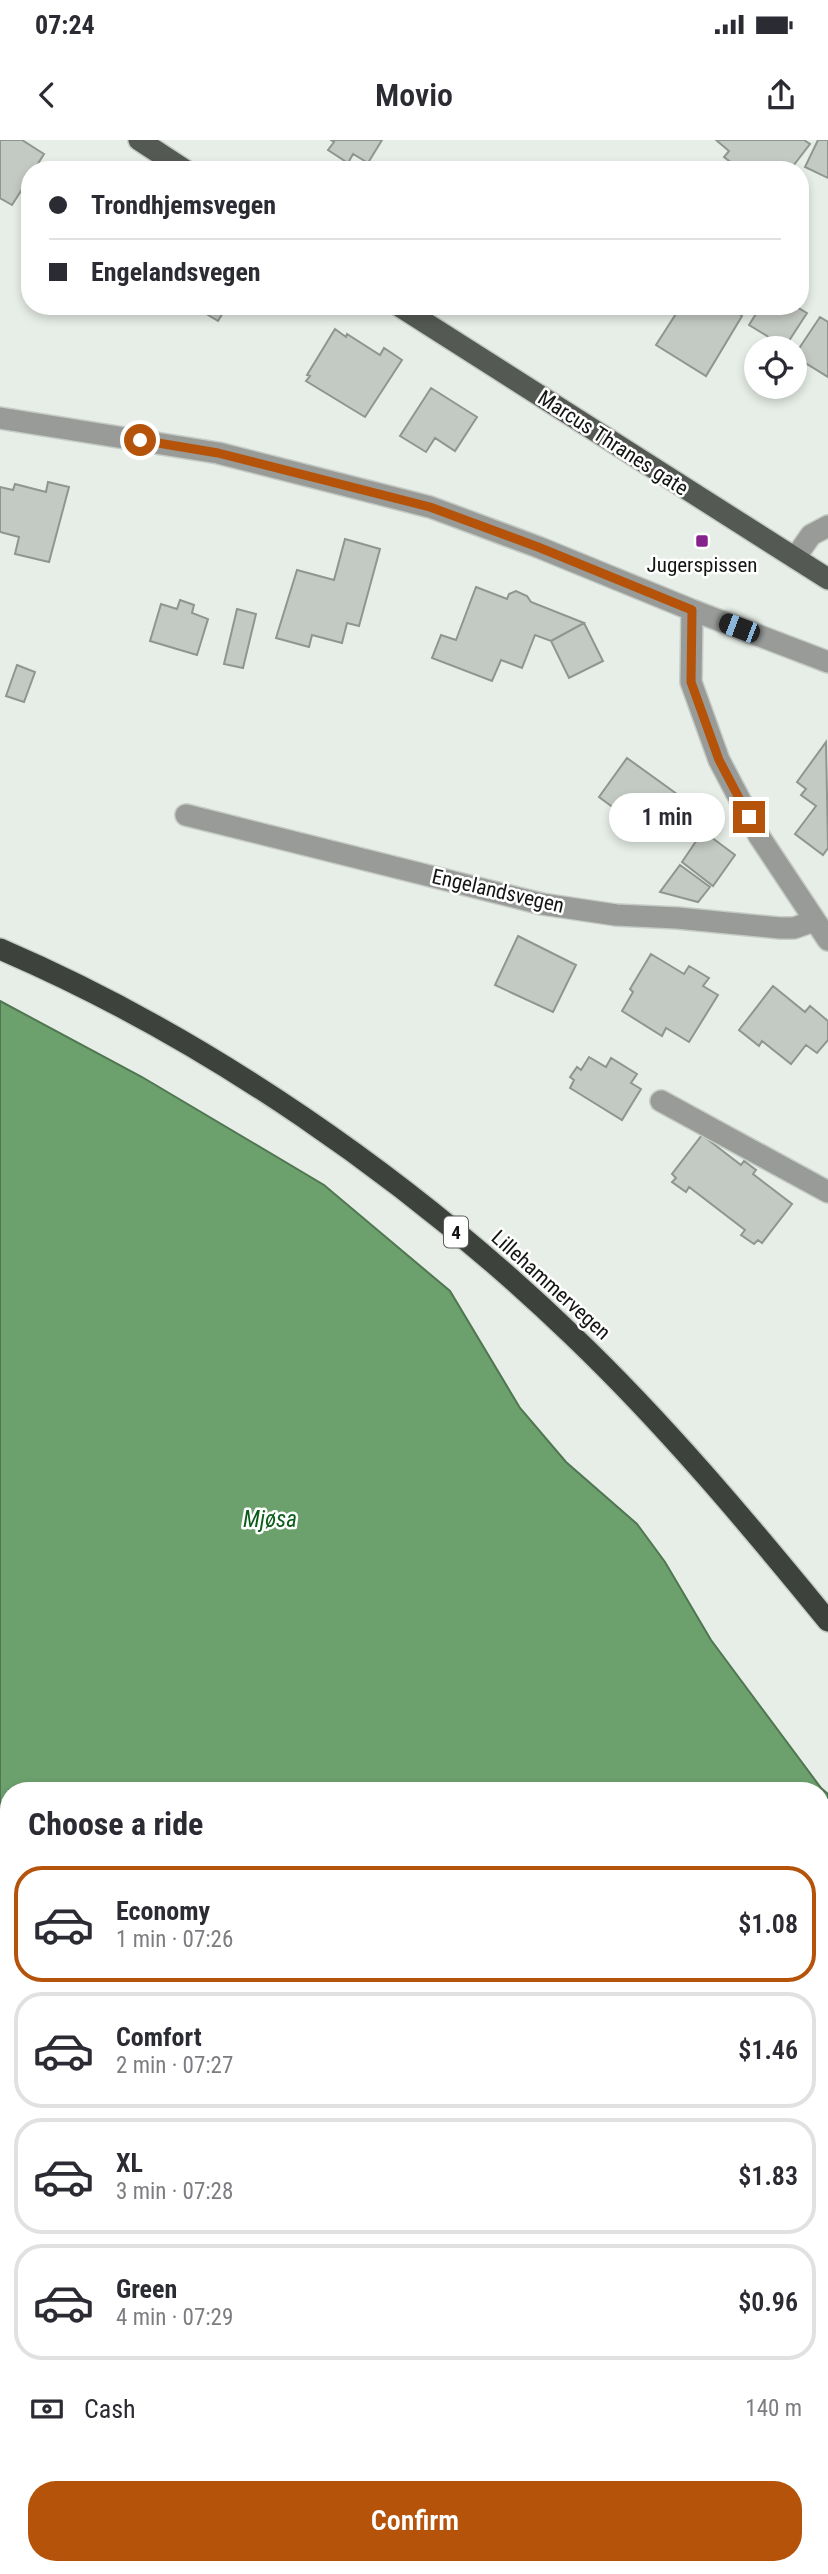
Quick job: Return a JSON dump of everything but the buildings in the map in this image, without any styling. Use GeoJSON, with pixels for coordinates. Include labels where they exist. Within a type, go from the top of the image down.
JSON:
{"type":"FeatureCollection","features":[{"type":"Feature","properties":{"kind":"highway","name":"Lillehammervegen"},"geometry":{"type":"LineString","coordinates":[[0,949],[137,1017],[250,1083],[348,1149],[426,1207],[571,1334],[632,1395],[718,1490],[828,1621]]}},
{"type":"Feature","properties":{"kind":"main road"},"geometry":{"type":"LineString","coordinates":[[139,140],[171,161]]}},
{"type":"Feature","properties":{"kind":"main road","name":"Marcus Thranes gate"},"geometry":{"type":"LineString","coordinates":[[413,315],[828,579]]}},
{"type":"Feature","properties":{"kind":"street"},"geometry":{"type":"LineString","coordinates":[[0,418],[218,453],[430,507],[828,662]]}},
{"type":"Feature","properties":{"kind":"street"},"geometry":{"type":"LineString","coordinates":[[795,558],[811,535],[828,526]]}},
{"type":"Feature","properties":{"kind":"street"},"geometry":{"type":"LineString","coordinates":[[692,610],[691,682],[719,760],[759,836],[828,940]]}},
{"type":"Feature","properties":{"kind":"street","name":"Engelandsvegen"},"geometry":{"type":"LineString","coordinates":[[186,815],[542,904],[615,915],[780,928],[794,928],[814,921]]}},
{"type":"Feature","properties":{"kind":"street"},"geometry":{"type":"LineString","coordinates":[[661,1101],[828,1192]]}},
{"type":"Feature","properties":{"kind":"water","name":"Mjøsa"},"geometry":{"type":"Polygon","coordinates":[[[0,1001],[142,1077],[324,1185],[450,1291],[520,1408],[566,1462],[637,1524],[665,1562],[711,1640],[817,1782],[0,1782],[0,1001]]]}},
{"type":"Feature","properties":{"kind":"place","name":"Jugerspissen"},"geometry":{"type":"Point","coordinates":[702,541]}},
{"type":"Feature","properties":{"kind":"route"},"geometry":{"type":"LineString","coordinates":[[140,440],[218,453],[430,507],[538,547],[692,610],[691,682],[719,760],[749,817]]}}]}
